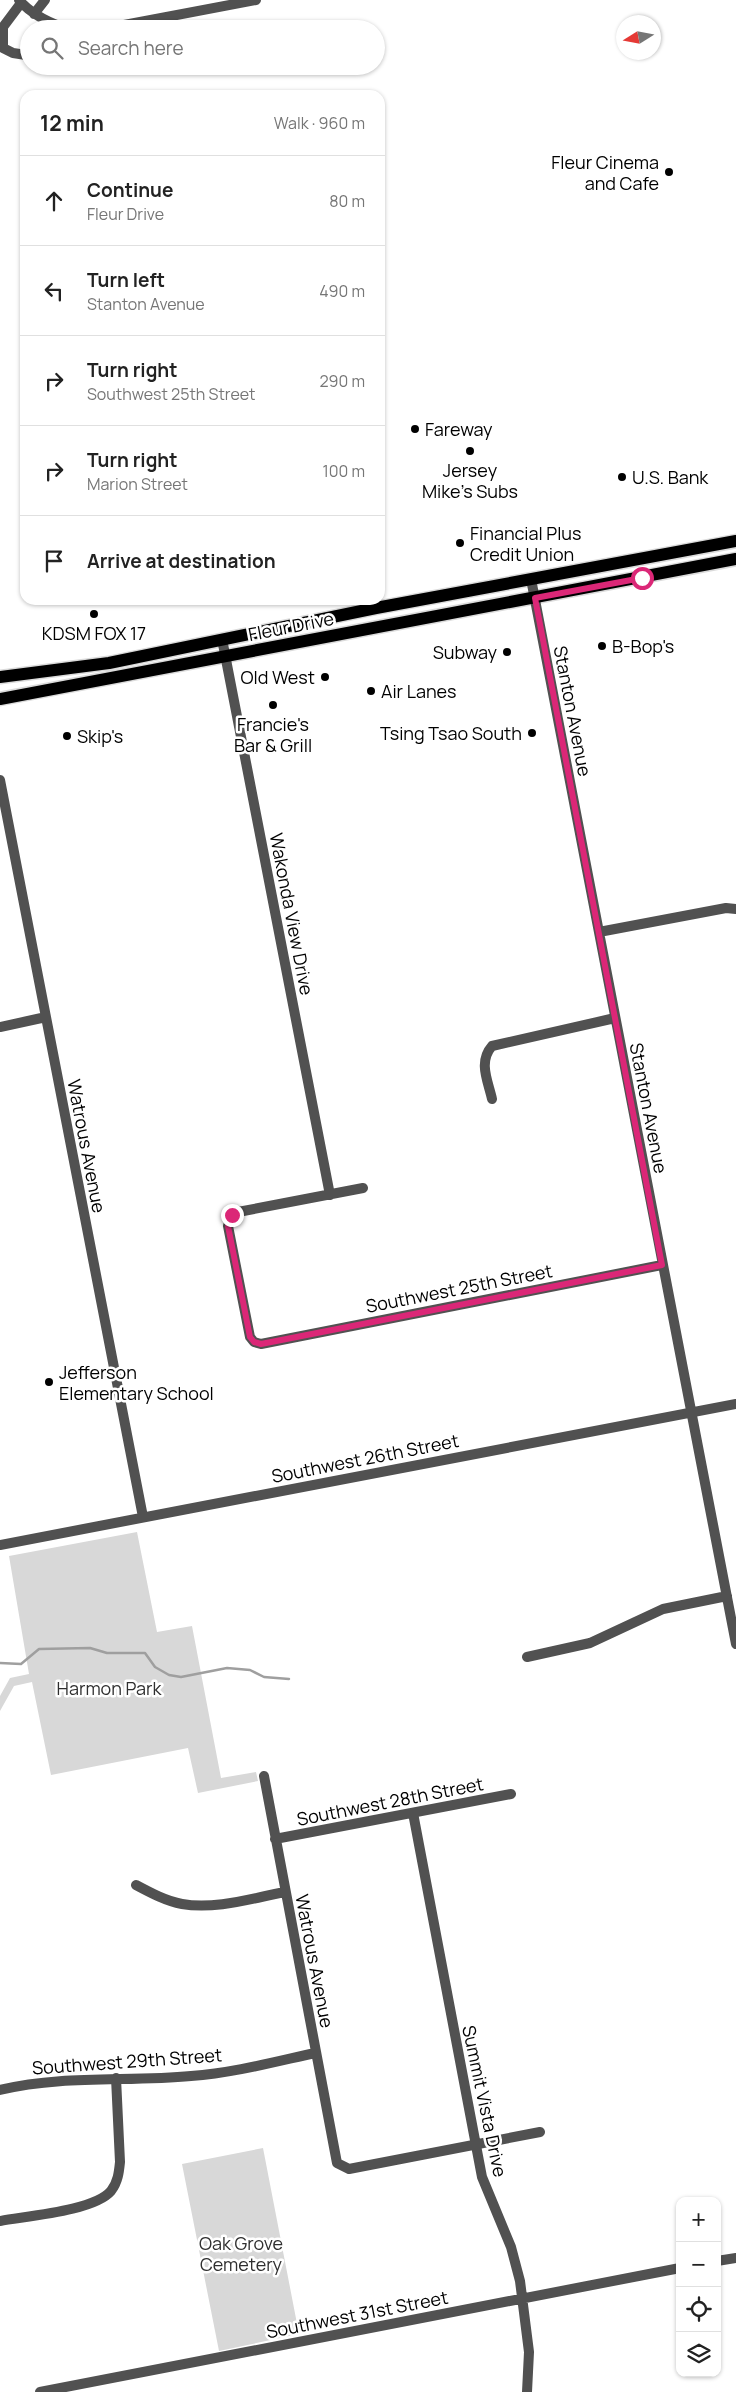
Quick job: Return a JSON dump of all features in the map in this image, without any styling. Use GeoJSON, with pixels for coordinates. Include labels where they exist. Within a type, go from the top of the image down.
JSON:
{"type":"FeatureCollection","features":[{"type":"Feature","properties":{"kind":"main road","name":"Fleur Drive"},"geometry":{"type":"LineString","coordinates":[[0,677],[109,663],[531,579],[736,541]]}},
{"type":"Feature","properties":{"kind":"main road","name":"Fleur Drive"},"geometry":{"type":"LineString","coordinates":[[0,699],[736,559]]}},
{"type":"Feature","properties":{"kind":"street"},"geometry":{"type":"LineString","coordinates":[[34,14],[45,0]]}},
{"type":"Feature","properties":{"kind":"street"},"geometry":{"type":"LineString","coordinates":[[150,20],[256,0]]}},
{"type":"Feature","properties":{"kind":"street"},"geometry":{"type":"LineString","coordinates":[[20,54],[12,53],[3,48],[3,27],[20,2],[42,20]]}},
{"type":"Feature","properties":{"kind":"street","name":"Stanton Avenue"},"geometry":{"type":"LineString","coordinates":[[531,579],[736,1644]]}},
{"type":"Feature","properties":{"kind":"street","name":"Wakonda View Drive"},"geometry":{"type":"LineString","coordinates":[[222,640],[330,1196]]}},
{"type":"Feature","properties":{"kind":"street","name":"Watrous Avenue"},"geometry":{"type":"LineString","coordinates":[[0,780],[143,1517]]}},
{"type":"Feature","properties":{"kind":"street"},"geometry":{"type":"LineString","coordinates":[[599,932],[726,908],[736,908]]}},
{"type":"Feature","properties":{"kind":"street"},"geometry":{"type":"LineString","coordinates":[[0,1027],[46,1018]]}},
{"type":"Feature","properties":{"kind":"street"},"geometry":{"type":"LineString","coordinates":[[492,1099],[484,1062],[485,1053],[492,1046],[615,1018]]}},
{"type":"Feature","properties":{"kind":"street"},"geometry":{"type":"LineString","coordinates":[[330,1196],[364,1188]]}},
{"type":"Feature","properties":{"kind":"street","name":"Southwest 25th Street"},"geometry":{"type":"LineString","coordinates":[[330,1196],[232,1215],[228,1226],[250,1337],[254,1342],[261,1344],[662,1265]]}},
{"type":"Feature","properties":{"kind":"street","name":"Southwest 26th Street"},"geometry":{"type":"LineString","coordinates":[[0,1545],[736,1404]]}},
{"type":"Feature","properties":{"kind":"street"},"geometry":{"type":"LineString","coordinates":[[527,1657],[590,1643],[663,1609],[727,1596]]}},
{"type":"Feature","properties":{"kind":"street","name":"Watrous Avenue"},"geometry":{"type":"LineString","coordinates":[[264,1776],[337,2164],[348,2169],[475,2145]]}},
{"type":"Feature","properties":{"kind":"street","name":"Southwest 28th Street"},"geometry":{"type":"LineString","coordinates":[[275,1839],[511,1794]]}},
{"type":"Feature","properties":{"kind":"street","name":"Summit Vista Drive"},"geometry":{"type":"LineString","coordinates":[[412,1813],[475,2145],[488,2193],[517,2264],[529,2352],[527,2392]]}},
{"type":"Feature","properties":{"kind":"street"},"geometry":{"type":"LineString","coordinates":[[136,1885],[163,1899],[182,1904],[202,1906],[285,1892]]}},
{"type":"Feature","properties":{"kind":"street","name":"Southwest 29th Street"},"geometry":{"type":"LineString","coordinates":[[0,2090],[57,2080],[191,2076],[234,2070],[315,2053]]}},
{"type":"Feature","properties":{"kind":"street"},"geometry":{"type":"LineString","coordinates":[[0,2222],[94,2203],[106,2195],[116,2184],[120,2162],[116,2078]]}},
{"type":"Feature","properties":{"kind":"street"},"geometry":{"type":"LineString","coordinates":[[475,2145],[540,2132]]}},
{"type":"Feature","properties":{"kind":"street"},"geometry":{"type":"LineString","coordinates":[[721,2260],[736,2258]]}},
{"type":"Feature","properties":{"kind":"street","name":"Southwest 31st Street"},"geometry":{"type":"LineString","coordinates":[[40,2392],[676,2269]]}},
{"type":"Feature","properties":{"kind":"green space","name":"Harmon Park"},"geometry":{"type":"Polygon","coordinates":[[[137,1532],[157,1632],[192,1626],[221,1778],[256,1772],[258,1781],[198,1793],[188,1748],[51,1775],[32,1682],[14,1686],[0,1711],[0,1696],[10,1678],[29,1674],[9,1556],[137,1532]]]}},
{"type":"Feature","properties":{"kind":"green space","name":"Oak Grove Cemetery"},"geometry":{"type":"Polygon","coordinates":[[[263,2148],[299,2334],[219,2351],[182,2164],[263,2148]]]}},
{"type":"Feature","properties":{"kind":"waterway"},"geometry":{"type":"LineString","coordinates":[[0,1663],[21,1664],[39,1649],[90,1648],[107,1653],[145,1653],[155,1667],[169,1675],[181,1677],[227,1668],[250,1670],[264,1677],[289,1679]]}},
{"type":"Feature","properties":{"kind":"place","name":"Fleur Cinema and Cafe"},"geometry":{"type":"Point","coordinates":[669,172]}},
{"type":"Feature","properties":{"kind":"place","name":"Fareway"},"geometry":{"type":"Point","coordinates":[415,429]}},
{"type":"Feature","properties":{"kind":"place","name":"Jersey Mike's Subs"},"geometry":{"type":"Point","coordinates":[470,451]}},
{"type":"Feature","properties":{"kind":"place","name":"U.S. Bank"},"geometry":{"type":"Point","coordinates":[622,477]}},
{"type":"Feature","properties":{"kind":"place","name":"Financial Plus Credit Union"},"geometry":{"type":"Point","coordinates":[460,543]}},
{"type":"Feature","properties":{"kind":"place","name":"KDSM FOX 17"},"geometry":{"type":"Point","coordinates":[94,614]}},
{"type":"Feature","properties":{"kind":"place","name":"B-Bop's"},"geometry":{"type":"Point","coordinates":[602,646]}},
{"type":"Feature","properties":{"kind":"place","name":"Subway"},"geometry":{"type":"Point","coordinates":[507,652]}},
{"type":"Feature","properties":{"kind":"place","name":"Old West"},"geometry":{"type":"Point","coordinates":[325,677]}},
{"type":"Feature","properties":{"kind":"place","name":"Air Lanes"},"geometry":{"type":"Point","coordinates":[371,691]}},
{"type":"Feature","properties":{"kind":"place","name":"Francie's Bar & Grill"},"geometry":{"type":"Point","coordinates":[273,705]}},
{"type":"Feature","properties":{"kind":"place","name":"Tsing Tsao South"},"geometry":{"type":"Point","coordinates":[532,733]}},
{"type":"Feature","properties":{"kind":"place","name":"Skip's"},"geometry":{"type":"Point","coordinates":[67,736]}},
{"type":"Feature","properties":{"kind":"place","name":"Jefferson Elementary School"},"geometry":{"type":"Point","coordinates":[49,1382]}},
{"type":"Feature","properties":{"kind":"route"},"geometry":{"type":"LineString","coordinates":[[232,1215],[228,1221],[228,1226],[250,1337],[254,1342],[261,1344],[662,1265],[535,598],[642,578]]}}]}
